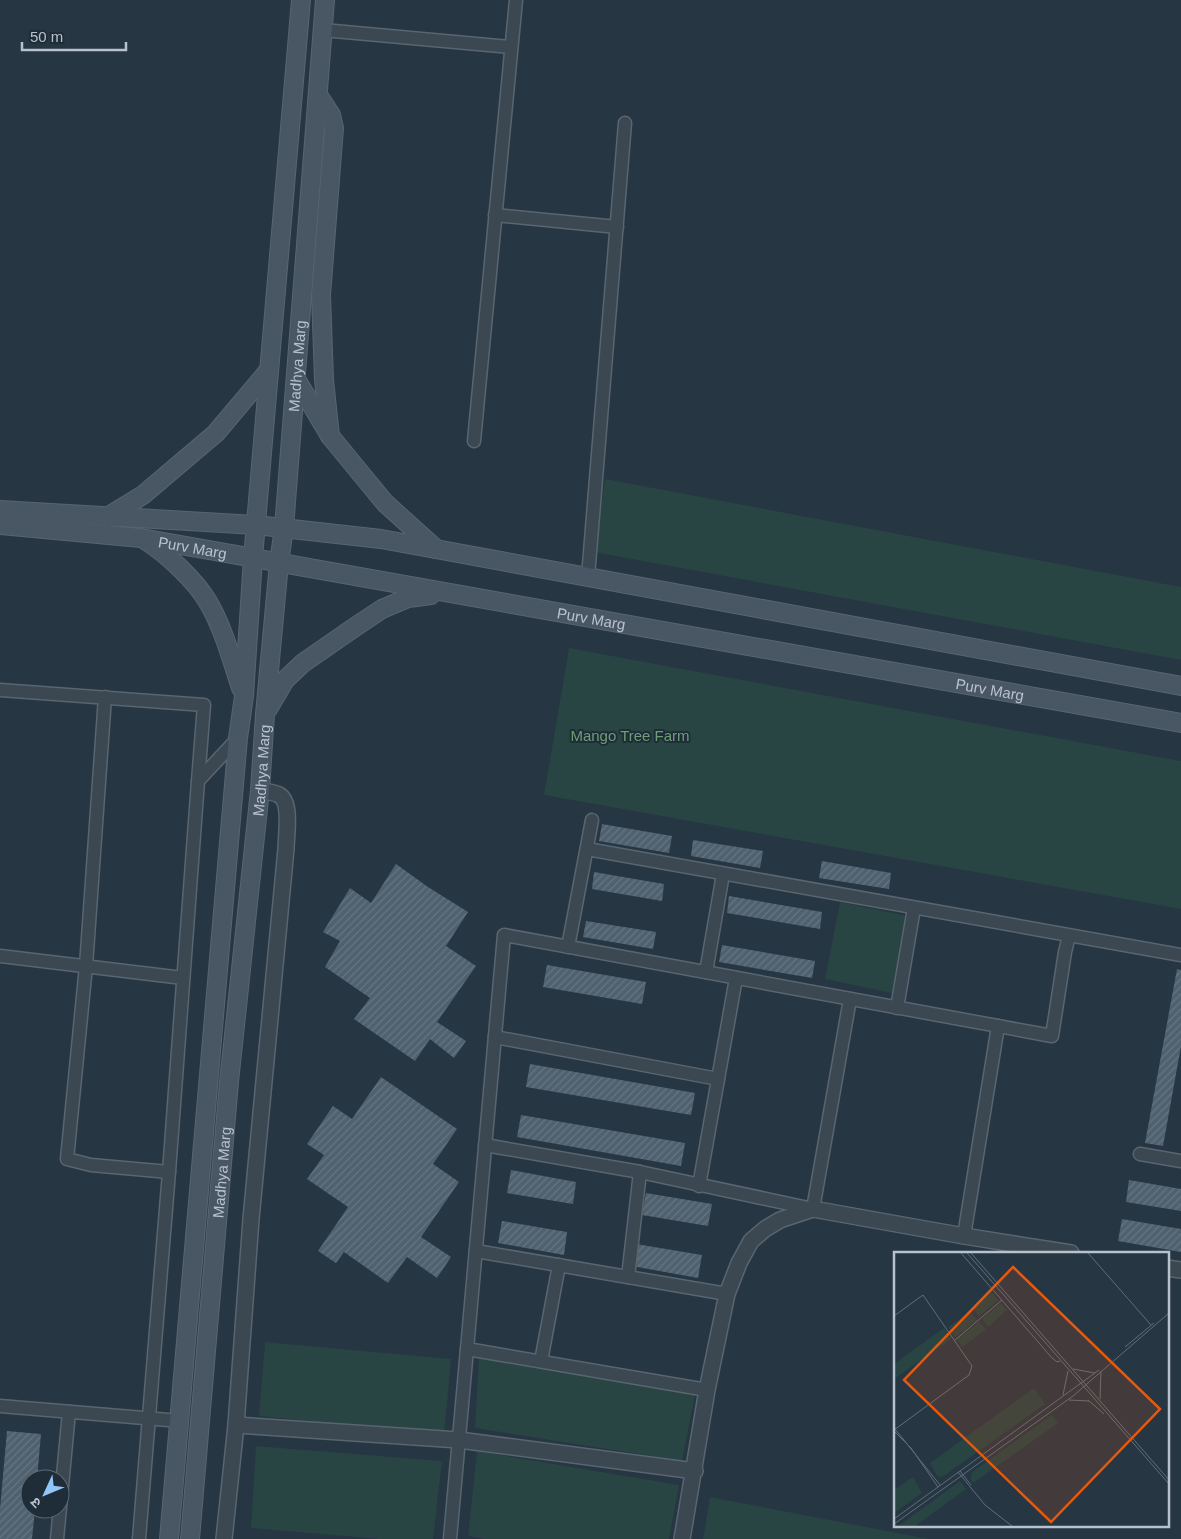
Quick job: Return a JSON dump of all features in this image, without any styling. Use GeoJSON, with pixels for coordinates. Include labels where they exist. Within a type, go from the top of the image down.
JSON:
{"type":"FeatureCollection","features":[{"type":"Feature","properties":{"kind":"main road","name":"Madhya Marg"},"geometry":{"type":"LineString","coordinates":[[169,1539],[238,738],[244,696],[253,558],[301,0]]}},
{"type":"Feature","properties":{"kind":"main road","name":"Madhya Marg"},"geometry":{"type":"LineString","coordinates":[[190,1539],[229,1082],[260,790],[265,714],[284,528],[325,0]]}},
{"type":"Feature","properties":{"kind":"main road"},"geometry":{"type":"LineString","coordinates":[[318,95],[331,116],[334,128],[321,295],[324,380],[330,436]]}},
{"type":"Feature","properties":{"kind":"main road"},"geometry":{"type":"LineString","coordinates":[[107,517],[143,495],[216,433],[269,370]]}},
{"type":"Feature","properties":{"kind":"main road"},"geometry":{"type":"LineString","coordinates":[[296,379],[330,436],[385,503],[437,549]]}},
{"type":"Feature","properties":{"kind":"main road","name":"Purv Marg"},"geometry":{"type":"LineString","coordinates":[[0,510],[107,517],[168,518],[256,525],[381,539],[1181,686]]}},
{"type":"Feature","properties":{"kind":"main road","name":"Purv Marg"},"geometry":{"type":"LineString","coordinates":[[0,525],[141,538],[1181,723]]}},
{"type":"Feature","properties":{"kind":"main road"},"geometry":{"type":"LineString","coordinates":[[141,538],[155,546],[186,574],[208,601],[227,646],[244,696]]}},
{"type":"Feature","properties":{"kind":"main road"},"geometry":{"type":"LineString","coordinates":[[265,714],[285,680],[303,663],[382,609],[408,598],[449,593]]}},
{"type":"Feature","properties":{"kind":"street"},"geometry":{"type":"LineString","coordinates":[[474,441],[516,0]]}},
{"type":"Feature","properties":{"kind":"street"},"geometry":{"type":"LineString","coordinates":[[323,30],[511,47]]}},
{"type":"Feature","properties":{"kind":"street"},"geometry":{"type":"LineString","coordinates":[[588,577],[625,123]]}},
{"type":"Feature","properties":{"kind":"street"},"geometry":{"type":"LineString","coordinates":[[495,215],[617,227]]}},
{"type":"Feature","properties":{"kind":"street"},"geometry":{"type":"LineString","coordinates":[[0,690],[204,705],[169,1172],[138,1539]]}},
{"type":"Feature","properties":{"kind":"street"},"geometry":{"type":"LineString","coordinates":[[105,698],[86,966],[67,1159],[91,1166],[169,1172]]}},
{"type":"Feature","properties":{"kind":"street"},"geometry":{"type":"LineString","coordinates":[[198,781],[238,738]]}},
{"type":"Feature","properties":{"kind":"street"},"geometry":{"type":"LineString","coordinates":[[224,1539],[236,1425],[251,1219],[286,849],[288,808],[279,795],[260,790]]}},
{"type":"Feature","properties":{"kind":"street"},"geometry":{"type":"LineString","coordinates":[[568,947],[592,820]]}},
{"type":"Feature","properties":{"kind":"street"},"geometry":{"type":"LineString","coordinates":[[587,849],[1181,955]]}},
{"type":"Feature","properties":{"kind":"street"},"geometry":{"type":"LineString","coordinates":[[706,972],[723,874]]}},
{"type":"Feature","properties":{"kind":"street"},"geometry":{"type":"LineString","coordinates":[[897,1008],[914,908]]}},
{"type":"Feature","properties":{"kind":"street"},"geometry":{"type":"LineString","coordinates":[[450,1539],[504,935],[1052,1036],[1069,936]]}},
{"type":"Feature","properties":{"kind":"street"},"geometry":{"type":"LineString","coordinates":[[0,956],[183,978]]}},
{"type":"Feature","properties":{"kind":"street"},"geometry":{"type":"LineString","coordinates":[[699,1186],[736,978]]}},
{"type":"Feature","properties":{"kind":"street"},"geometry":{"type":"LineString","coordinates":[[812,1208],[850,999]]}},
{"type":"Feature","properties":{"kind":"street"},"geometry":{"type":"LineString","coordinates":[[964,1236],[998,1026]]}},
{"type":"Feature","properties":{"kind":"street"},"geometry":{"type":"LineString","coordinates":[[495,1037],[718,1079]]}},
{"type":"Feature","properties":{"kind":"street"},"geometry":{"type":"LineString","coordinates":[[485,1145],[640,1172],[699,1186],[812,1208],[964,1236],[1065,1252]]}},
{"type":"Feature","properties":{"kind":"street"},"geometry":{"type":"LineString","coordinates":[[1140,1154],[1181,1160]]}},
{"type":"Feature","properties":{"kind":"street"},"geometry":{"type":"LineString","coordinates":[[628,1277],[640,1172]]}},
{"type":"Feature","properties":{"kind":"street"},"geometry":{"type":"LineString","coordinates":[[682,1539],[695,1471],[707,1390],[727,1294],[739,1262],[751,1241],[765,1228],[812,1208]]}},
{"type":"Feature","properties":{"kind":"street"},"geometry":{"type":"LineString","coordinates":[[476,1251],[727,1294]]}},
{"type":"Feature","properties":{"kind":"street"},"geometry":{"type":"LineString","coordinates":[[541,1361],[559,1265]]}},
{"type":"Feature","properties":{"kind":"street"},"geometry":{"type":"LineString","coordinates":[[1168,1268],[1181,1270]]}},
{"type":"Feature","properties":{"kind":"street"},"geometry":{"type":"LineString","coordinates":[[467,1348],[707,1390]]}},
{"type":"Feature","properties":{"kind":"street"},"geometry":{"type":"LineString","coordinates":[[0,1406],[180,1420]]}},
{"type":"Feature","properties":{"kind":"street"},"geometry":{"type":"LineString","coordinates":[[58,1539],[69,1412]]}},
{"type":"Feature","properties":{"kind":"street"},"geometry":{"type":"LineString","coordinates":[[236,1425],[459,1440],[695,1471]]}},
{"type":"Feature","properties":{"kind":"green space"},"geometry":{"type":"Polygon","coordinates":[[[605,479],[1181,587],[1181,660],[594,552],[605,479]]]}},
{"type":"Feature","properties":{"kind":"green space","name":"Mango Tree Farm"},"geometry":{"type":"Polygon","coordinates":[[[569,648],[1181,761],[1181,909],[544,795],[569,648]]]}},
{"type":"Feature","properties":{"kind":"green space"},"geometry":{"type":"Polygon","coordinates":[[[840,902],[908,916],[892,993],[825,979],[840,902]]]}},
{"type":"Feature","properties":{"kind":"green space"},"geometry":{"type":"Polygon","coordinates":[[[265,1342],[451,1359],[444,1434],[259,1416],[265,1342]]]}},
{"type":"Feature","properties":{"kind":"green space"},"geometry":{"type":"Polygon","coordinates":[[[479,1356],[695,1395],[682,1461],[475,1428],[479,1356]]]}},
{"type":"Feature","properties":{"kind":"green space"},"geometry":{"type":"Polygon","coordinates":[[[256,1446],[442,1461],[433,1539],[379,1539],[251,1528],[256,1446]]]}},
{"type":"Feature","properties":{"kind":"green space"},"geometry":{"type":"Polygon","coordinates":[[[477,1451],[679,1485],[669,1539],[485,1539],[468,1536],[477,1451]]]}},
{"type":"Feature","properties":{"kind":"green space"},"geometry":{"type":"Polygon","coordinates":[[[710,1497],[929,1539],[703,1539],[710,1497]]]}},
{"type":"Feature","properties":{"kind":"building"},"geometry":{"type":"Polygon","coordinates":[[[602,824],[672,836],[669,853],[599,841],[602,824]]]}},
{"type":"Feature","properties":{"kind":"building"},"geometry":{"type":"Polygon","coordinates":[[[693,840],[763,851],[760,868],[691,856],[693,840]]]}},
{"type":"Feature","properties":{"kind":"building"},"geometry":{"type":"Polygon","coordinates":[[[822,861],[891,873],[889,889],[819,878],[822,861]]]}},
{"type":"Feature","properties":{"kind":"building"},"geometry":{"type":"Polygon","coordinates":[[[396,864],[468,912],[446,946],[476,966],[437,1022],[466,1041],[454,1058],[430,1039],[415,1061],[354,1019],[370,998],[325,967],[340,941],[323,932],[350,888],[371,903],[396,864]]]}},
{"type":"Feature","properties":{"kind":"building"},"geometry":{"type":"Polygon","coordinates":[[[594,872],[664,884],[662,901],[592,889],[594,872]]]}},
{"type":"Feature","properties":{"kind":"building"},"geometry":{"type":"Polygon","coordinates":[[[729,896],[822,912],[820,929],[727,913],[729,896]]]}},
{"type":"Feature","properties":{"kind":"building"},"geometry":{"type":"Polygon","coordinates":[[[586,921],[656,932],[653,949],[583,937],[586,921]]]}},
{"type":"Feature","properties":{"kind":"building"},"geometry":{"type":"Polygon","coordinates":[[[722,945],[815,961],[812,978],[719,962],[722,945]]]}},
{"type":"Feature","properties":{"kind":"building"},"geometry":{"type":"Polygon","coordinates":[[[547,965],[646,982],[642,1004],[543,987],[547,965]]]}},
{"type":"Feature","properties":{"kind":"building"},"geometry":{"type":"Polygon","coordinates":[[[1177,969],[1181,970],[1181,1046],[1163,1146],[1145,1143],[1177,969]]]}},
{"type":"Feature","properties":{"kind":"building"},"geometry":{"type":"Polygon","coordinates":[[[530,1064],[695,1093],[691,1115],[526,1087],[530,1064]]]}},
{"type":"Feature","properties":{"kind":"building"},"geometry":{"type":"Polygon","coordinates":[[[381,1077],[457,1129],[433,1164],[459,1182],[421,1237],[451,1257],[437,1278],[407,1257],[388,1283],[344,1252],[336,1263],[318,1251],[348,1207],[307,1179],[324,1155],[307,1144],[333,1106],[352,1119],[381,1077]]]}},
{"type":"Feature","properties":{"kind":"building"},"geometry":{"type":"Polygon","coordinates":[[[521,1115],[685,1143],[681,1166],[517,1137],[521,1115]]]}},
{"type":"Feature","properties":{"kind":"building"},"geometry":{"type":"Polygon","coordinates":[[[511,1170],[576,1182],[573,1204],[507,1193],[511,1170]]]}},
{"type":"Feature","properties":{"kind":"building"},"geometry":{"type":"Polygon","coordinates":[[[1129,1180],[1181,1189],[1181,1211],[1126,1202],[1129,1180]]]}},
{"type":"Feature","properties":{"kind":"building"},"geometry":{"type":"Polygon","coordinates":[[[646,1193],[712,1204],[708,1226],[642,1215],[646,1193]]]}},
{"type":"Feature","properties":{"kind":"building"},"geometry":{"type":"Polygon","coordinates":[[[1122,1219],[1181,1229],[1181,1252],[1118,1241],[1122,1219]]]}},
{"type":"Feature","properties":{"kind":"building"},"geometry":{"type":"Polygon","coordinates":[[[502,1221],[567,1232],[564,1255],[498,1243],[502,1221]]]}},
{"type":"Feature","properties":{"kind":"building"},"geometry":{"type":"Polygon","coordinates":[[[636,1244],[702,1255],[698,1278],[632,1266],[636,1244]]]}},
{"type":"Feature","properties":{"kind":"building"},"geometry":{"type":"Polygon","coordinates":[[[7,1431],[41,1434],[38,1469],[20,1469],[20,1519],[34,1519],[32,1539],[0,1539],[0,1509],[7,1431]]]}}]}
